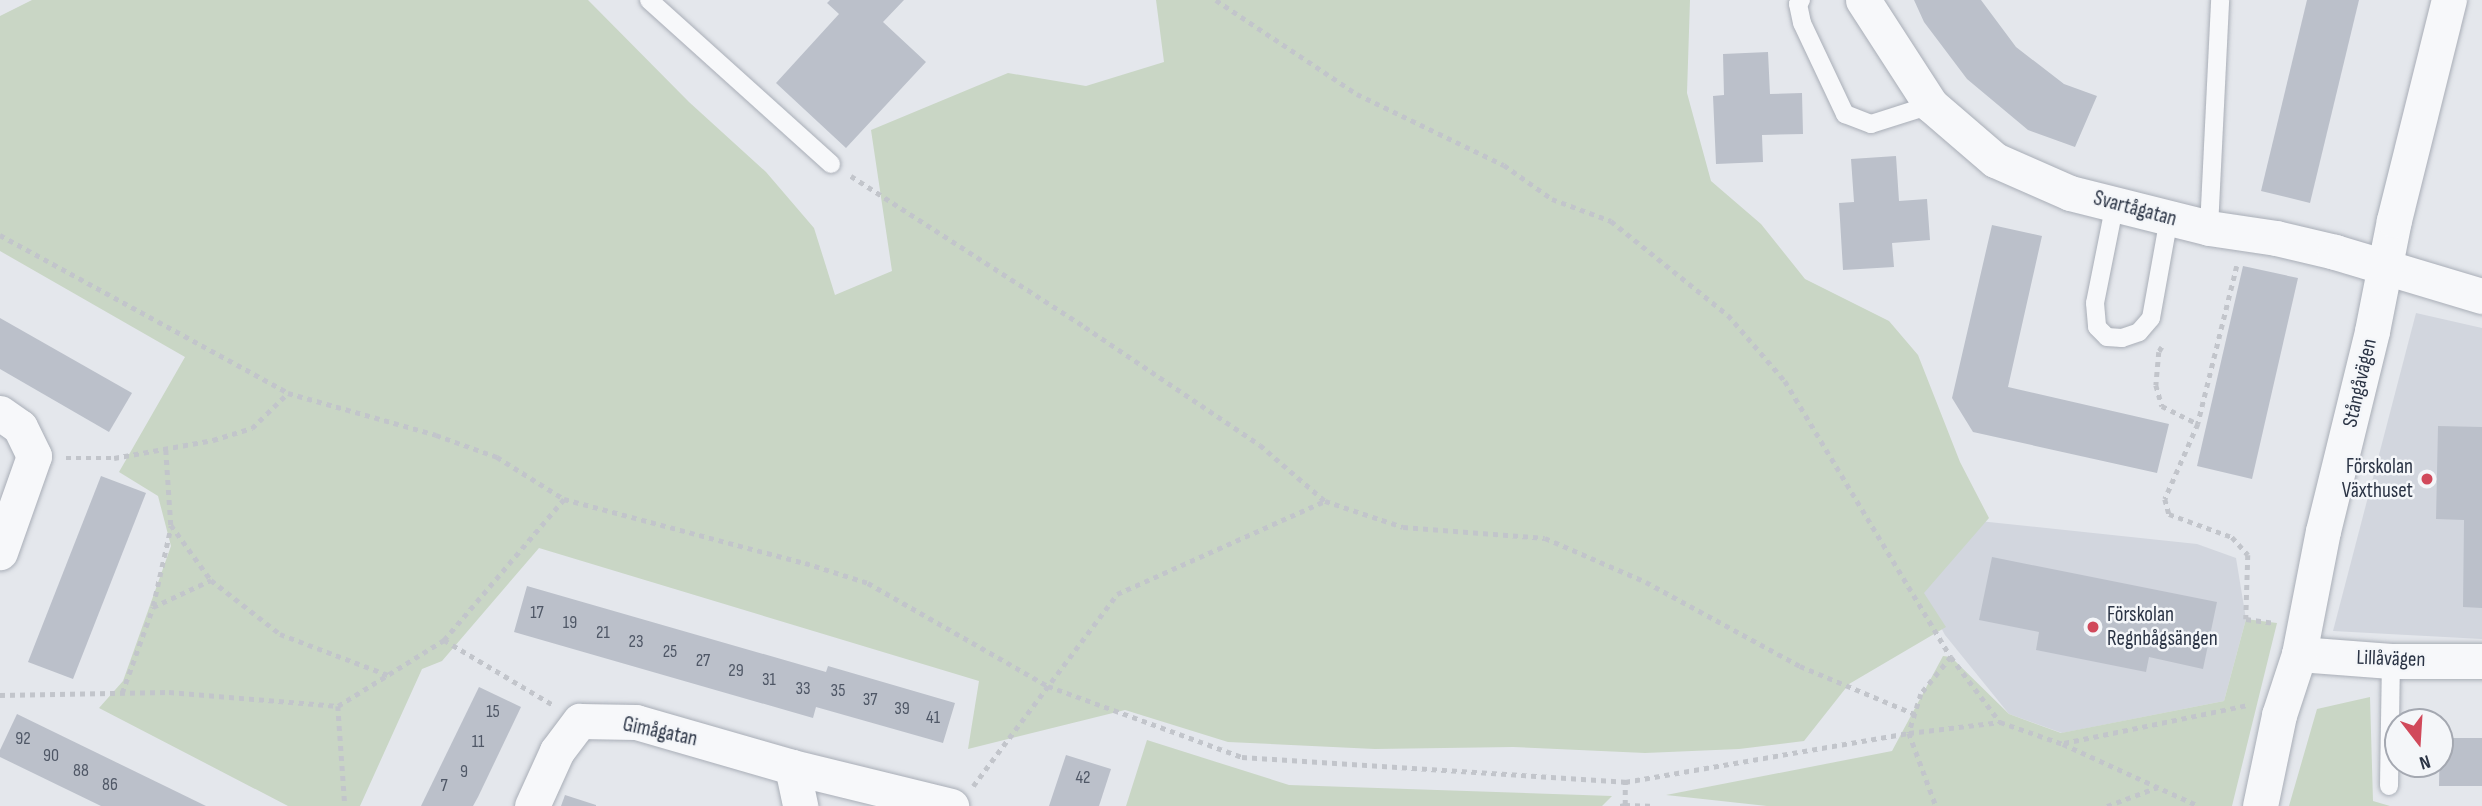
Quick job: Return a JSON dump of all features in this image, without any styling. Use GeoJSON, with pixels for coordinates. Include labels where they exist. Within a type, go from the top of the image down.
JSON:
{"type":"FeatureCollection","features":[{"type":"Feature","properties":{"kind":"street","name":"Svartågatan"},"geometry":{"type":"LineString","coordinates":[[1863,0],[1931,105],[1995,160],[2070,193],[2209,228],[2276,238],[2385,265],[2482,296]]}},
{"type":"Feature","properties":{"kind":"street","name":"Stångåvägen"},"geometry":{"type":"LineString","coordinates":[[2259,806],[2279,715],[2299,654],[2323,531],[2449,0]]}},
{"type":"Feature","properties":{"kind":"street"},"geometry":{"type":"LineString","coordinates":[[0,413],[20,427],[34,456],[0,552]]}},
{"type":"Feature","properties":{"kind":"street","name":"Lillåvägen"},"geometry":{"type":"LineString","coordinates":[[2299,654],[2391,661],[2482,661]]}},
{"type":"Feature","properties":{"kind":"street"},"geometry":{"type":"LineString","coordinates":[[532,806],[557,751],[580,721]]}},
{"type":"Feature","properties":{"kind":"street","name":"Gimågatan"},"geometry":{"type":"LineString","coordinates":[[580,721],[636,722],[792,767],[959,801]]}},
{"type":"Feature","properties":{"kind":"street"},"geometry":{"type":"LineString","coordinates":[[792,767],[800,806]]}},
{"type":"Feature","properties":{"kind":"lane"},"geometry":{"type":"LineString","coordinates":[[649,0],[831,164]]}},
{"type":"Feature","properties":{"kind":"lane"},"geometry":{"type":"LineString","coordinates":[[1801,0],[1798,4],[1801,23],[1844,114],[1871,124],[1931,105]]}},
{"type":"Feature","properties":{"kind":"lane"},"geometry":{"type":"LineString","coordinates":[[2209,228],[2220,0]]}},
{"type":"Feature","properties":{"kind":"lane"},"geometry":{"type":"LineString","coordinates":[[2115,203],[2095,303],[2097,327],[2106,337],[2122,338],[2139,332],[2151,318],[2169,218]]}},
{"type":"Feature","properties":{"kind":"lane"},"geometry":{"type":"LineString","coordinates":[[2389,786],[2391,661]]}},
{"type":"Feature","properties":{"kind":"path"},"geometry":{"type":"LineString","coordinates":[[1216,0],[1357,94],[1504,165],[1552,199],[1611,221],[1728,315],[1784,381],[1951,657],[2000,722]]}},
{"type":"Feature","properties":{"kind":"path"},"geometry":{"type":"LineString","coordinates":[[831,164],[1085,327],[1238,430],[1325,500],[1403,527],[1545,538],[1646,582],[1800,666],[1915,714]]}},
{"type":"Feature","properties":{"kind":"path"},"geometry":{"type":"LineString","coordinates":[[0,234],[288,393],[436,435],[497,457],[564,499],[805,563],[868,583],[1048,686],[1241,758],[1625,782],[1909,733],[2000,722],[2063,744],[2199,806]]}},
{"type":"Feature","properties":{"kind":"path"},"geometry":{"type":"LineString","coordinates":[[2240,253],[2197,424],[2165,499],[2169,514],[2232,537],[2248,555],[2246,620]]}},
{"type":"Feature","properties":{"kind":"path"},"geometry":{"type":"LineString","coordinates":[[2165,343],[2159,352],[2156,385],[2162,406],[2197,424]]}},
{"type":"Feature","properties":{"kind":"path"},"geometry":{"type":"LineString","coordinates":[[34,456],[114,458],[166,450],[252,428],[288,393]]}},
{"type":"Feature","properties":{"kind":"path"},"geometry":{"type":"LineString","coordinates":[[122,693],[153,607],[171,526],[166,450]]}},
{"type":"Feature","properties":{"kind":"path"},"geometry":{"type":"LineString","coordinates":[[0,695],[169,692],[338,706],[444,640],[564,499]]}},
{"type":"Feature","properties":{"kind":"path"},"geometry":{"type":"LineString","coordinates":[[959,801],[1117,594],[1325,500]]}},
{"type":"Feature","properties":{"kind":"path"},"geometry":{"type":"LineString","coordinates":[[171,526],[211,580],[280,634],[389,675]]}},
{"type":"Feature","properties":{"kind":"path"},"geometry":{"type":"LineString","coordinates":[[153,607],[211,580]]}},
{"type":"Feature","properties":{"kind":"path"},"geometry":{"type":"LineString","coordinates":[[444,640],[580,721]]}},
{"type":"Feature","properties":{"kind":"path"},"geometry":{"type":"LineString","coordinates":[[1936,806],[1909,733],[1921,694],[1951,657]]}},
{"type":"Feature","properties":{"kind":"path"},"geometry":{"type":"LineString","coordinates":[[2063,744],[2257,703]]}},
{"type":"Feature","properties":{"kind":"path"},"geometry":{"type":"LineString","coordinates":[[338,706],[345,806]]}},
{"type":"Feature","properties":{"kind":"path"},"geometry":{"type":"LineString","coordinates":[[1625,782],[1623,805],[1650,806]]}},
{"type":"Feature","properties":{"kind":"path"},"geometry":{"type":"LineString","coordinates":[[2107,806],[2159,787]]}},
{"type":"Feature","properties":{"kind":"shaded area","name":"Förskolan Växthuset"},"geometry":{"type":"Polygon","coordinates":[[[2416,313],[2482,328],[2482,639],[2333,631],[2416,313]]]}},
{"type":"Feature","properties":{"kind":"shaded area","name":"Förskolan Regnbågsängen"},"geometry":{"type":"Polygon","coordinates":[[[1960,519],[2197,544],[2236,558],[2246,619],[2224,701],[2062,733],[2009,714],[1945,635],[1914,577],[1960,519]]]}},
{"type":"Feature","properties":{"kind":"green space"},"geometry":{"type":"Polygon","coordinates":[[[32,0],[588,0],[689,102],[766,172],[814,228],[835,295],[892,271],[871,130],[1008,73],[1086,86],[1164,62],[1156,0],[1690,0],[1687,93],[1711,181],[1761,224],[1805,279],[1889,321],[1918,355],[1960,462],[1989,518],[1924,593],[1946,627],[1849,684],[1804,741],[1739,749],[1645,753],[1513,747],[1375,749],[1228,742],[1125,710],[968,749],[979,681],[539,548],[442,661],[422,669],[360,806],[288,806],[99,708],[123,681],[171,546],[158,496],[119,472],[185,357],[0,251],[0,16],[32,0]]]}},
{"type":"Feature","properties":{"kind":"green space"},"geometry":{"type":"Polygon","coordinates":[[[2246,619],[2277,623],[2232,806],[1767,806],[1666,795],[1892,751],[1943,656],[1951,657],[2009,714],[2061,733],[2224,701],[2246,619]]]}},
{"type":"Feature","properties":{"kind":"green space"},"geometry":{"type":"Polygon","coordinates":[[[2370,697],[2373,801],[2390,806],[2289,806],[2317,709],[2370,697]]]}},
{"type":"Feature","properties":{"kind":"green space"},"geometry":{"type":"Polygon","coordinates":[[[1147,740],[1289,785],[1612,796],[1602,806],[1126,806],[1147,740]]]}},
{"type":"Feature","properties":{"kind":"building"},"geometry":{"type":"Polygon","coordinates":[[[830,0],[904,0],[883,22],[926,62],[846,148],[776,83],[839,14],[827,3],[830,0]]]}},
{"type":"Feature","properties":{"kind":"building"},"geometry":{"type":"Polygon","coordinates":[[[1914,0],[1981,0],[2016,47],[2064,84],[2097,96],[2075,147],[2028,130],[1967,79],[1924,22],[1914,0]]]}},
{"type":"Feature","properties":{"kind":"building"},"geometry":{"type":"Polygon","coordinates":[[[2307,0],[2359,0],[2310,203],[2261,191],[2307,0]]]}},
{"type":"Feature","properties":{"kind":"building"},"geometry":{"type":"Polygon","coordinates":[[[1768,52],[1770,94],[1802,93],[1803,134],[1762,135],[1763,162],[1716,164],[1713,96],[1724,95],[1723,54],[1768,52]]]}},
{"type":"Feature","properties":{"kind":"building"},"geometry":{"type":"Polygon","coordinates":[[[1896,156],[1899,201],[1927,199],[1930,240],[1892,243],[1894,267],[1843,270],[1839,203],[1854,202],[1851,159],[1896,156]]]}},
{"type":"Feature","properties":{"kind":"building"},"geometry":{"type":"Polygon","coordinates":[[[1992,225],[2042,236],[2008,387],[2169,424],[2157,473],[1973,432],[1952,398],[1992,225]]]}},
{"type":"Feature","properties":{"kind":"building"},"geometry":{"type":"Polygon","coordinates":[[[2243,266],[2298,278],[2252,479],[2197,466],[2243,266]]]}},
{"type":"Feature","properties":{"kind":"building"},"geometry":{"type":"Polygon","coordinates":[[[0,318],[132,393],[109,432],[0,369],[0,318]]]}},
{"type":"Feature","properties":{"kind":"building"},"geometry":{"type":"Polygon","coordinates":[[[2438,426],[2482,427],[2482,608],[2463,607],[2464,520],[2436,519],[2438,426]]]}},
{"type":"Feature","properties":{"kind":"building"},"geometry":{"type":"Polygon","coordinates":[[[101,476],[146,493],[73,679],[28,662],[101,476]]]}},
{"type":"Feature","properties":{"kind":"building"},"geometry":{"type":"Polygon","coordinates":[[[1992,557],[2217,602],[2203,669],[2149,657],[2146,672],[2036,650],[2039,632],[1979,620],[1992,557]]]}},
{"type":"Feature","properties":{"kind":"building"},"geometry":{"type":"Polygon","coordinates":[[[527,586],[826,672],[828,666],[955,703],[943,743],[816,707],[813,718],[514,632],[527,586]]]}},
{"type":"Feature","properties":{"kind":"building"},"geometry":{"type":"Polygon","coordinates":[[[479,687],[521,707],[478,797],[473,806],[421,806],[479,687]]]}},
{"type":"Feature","properties":{"kind":"building"},"geometry":{"type":"Polygon","coordinates":[[[17,714],[206,806],[101,806],[0,757],[0,750],[17,714]]]}},
{"type":"Feature","properties":{"kind":"building"},"geometry":{"type":"Polygon","coordinates":[[[2454,738],[2482,738],[2482,786],[2439,786],[2439,778],[2454,778],[2454,738]]]}},
{"type":"Feature","properties":{"kind":"building"},"geometry":{"type":"Polygon","coordinates":[[[1066,755],[1111,769],[1099,806],[1049,806],[1066,755]]]}},
{"type":"Feature","properties":{"kind":"building"},"geometry":{"type":"Polygon","coordinates":[[[565,795],[596,805],[596,806],[561,806],[565,795]]]}},
{"type":"Feature","properties":{"kind":"place","name":"Förskolan Växthuset"},"geometry":{"type":"Point","coordinates":[2427,479]}},
{"type":"Feature","properties":{"kind":"place","name":"Förskolan Regnbågsängen"},"geometry":{"type":"Point","coordinates":[2093,627]}}]}
